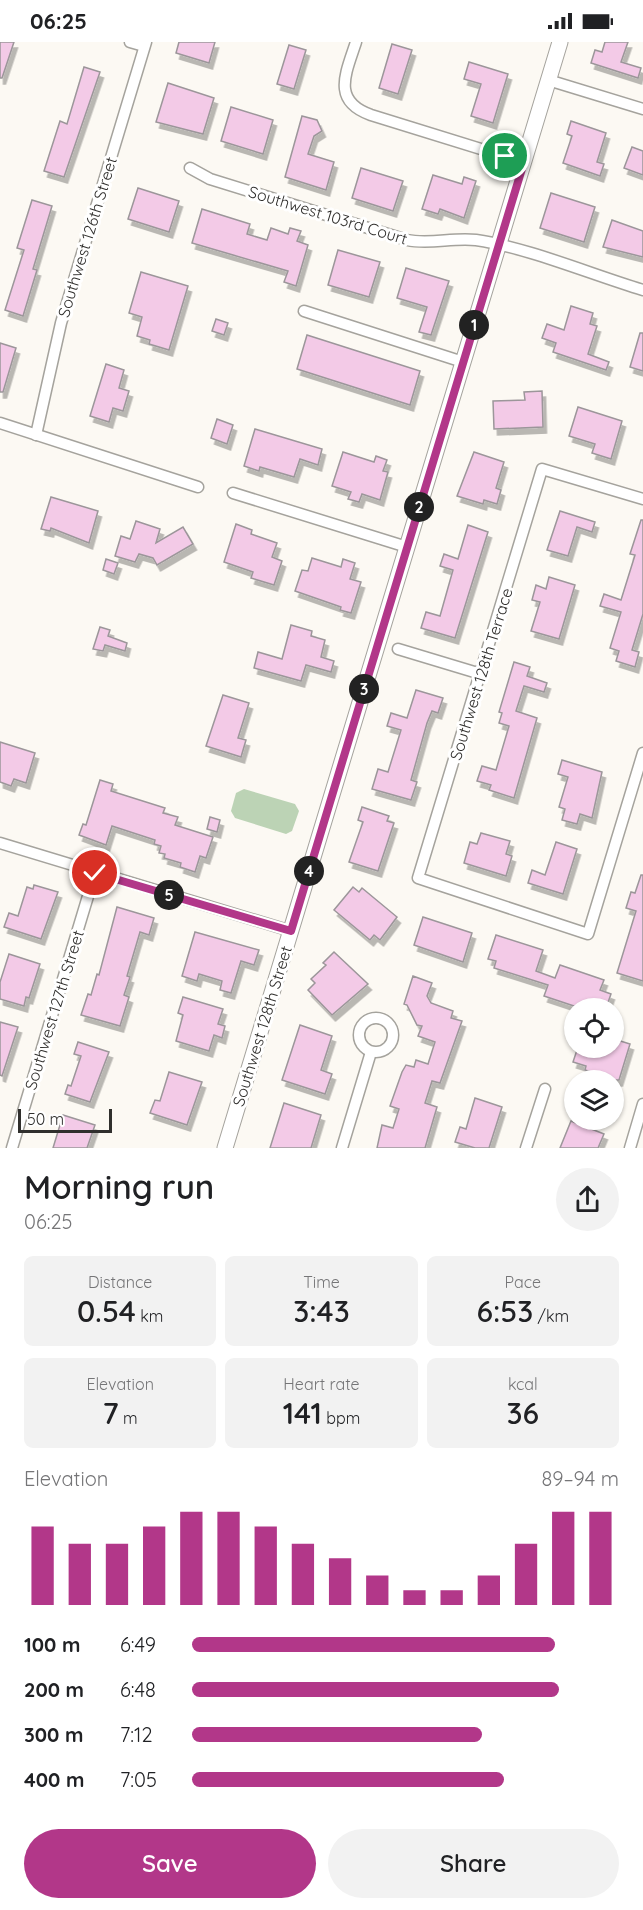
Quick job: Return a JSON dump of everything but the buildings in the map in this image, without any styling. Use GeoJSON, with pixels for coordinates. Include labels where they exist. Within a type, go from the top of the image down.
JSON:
{"type":"FeatureCollection","features":[{"type":"Feature","properties":{"kind":"street"},"geometry":{"type":"LineString","coordinates":[[130,42],[145,44]]}},
{"type":"Feature","properties":{"kind":"street"},"geometry":{"type":"LineString","coordinates":[[356,42],[345,81],[348,102],[367,114],[524,162]]}},
{"type":"Feature","properties":{"kind":"street","name":"Southwest 128th Street"},"geometry":{"type":"LineString","coordinates":[[225,1148],[560,42]]}},
{"type":"Feature","properties":{"kind":"street","name":"Southwest 126th Street"},"geometry":{"type":"LineString","coordinates":[[36,435],[61,323],[145,44]]}},
{"type":"Feature","properties":{"kind":"street"},"geometry":{"type":"LineString","coordinates":[[548,80],[643,109]]}},
{"type":"Feature","properties":{"kind":"street","name":"Southwest 103rd Court"},"geometry":{"type":"LineString","coordinates":[[189,168],[210,179],[407,240],[436,242],[471,240],[498,245],[643,290]]}},
{"type":"Feature","properties":{"kind":"street"},"geometry":{"type":"LineString","coordinates":[[304,311],[463,362]]}},
{"type":"Feature","properties":{"kind":"street"},"geometry":{"type":"LineString","coordinates":[[0,423],[198,487]]}},
{"type":"Feature","properties":{"kind":"street","name":"Southwest 128th Terrace"},"geometry":{"type":"LineString","coordinates":[[642,759],[588,934],[418,878],[542,470],[643,500]]}},
{"type":"Feature","properties":{"kind":"street"},"geometry":{"type":"LineString","coordinates":[[233,493],[407,547]]}},
{"type":"Feature","properties":{"kind":"street"},"geometry":{"type":"LineString","coordinates":[[398,649],[481,674]]}},
{"type":"Feature","properties":{"kind":"street"},"geometry":{"type":"LineString","coordinates":[[0,843],[291,931]]}},
{"type":"Feature","properties":{"kind":"street","name":"Southwest 127th Street"},"geometry":{"type":"LineString","coordinates":[[12,1148],[95,873]]}},
{"type":"Feature","properties":{"kind":"street"},"geometry":{"type":"LineString","coordinates":[[342,1148],[371,1052]]}},
{"type":"Feature","properties":{"kind":"street"},"geometry":{"type":"LineString","coordinates":[[526,1148],[545,1089]]}},
{"type":"Feature","properties":{"kind":"street"},"geometry":{"type":"LineString","coordinates":[[630,1148],[643,1104]]}},
{"type":"Feature","properties":{"kind":"green space"},"geometry":{"type":"Polygon","coordinates":[[[244,789],[295,804],[299,811],[292,831],[286,834],[235,818],[231,811],[236,793],[244,789]]]}},
{"type":"Feature","properties":{"kind":"route"},"geometry":{"type":"LineString","coordinates":[[95,873],[291,931],[524,162],[505,156]]}}]}
